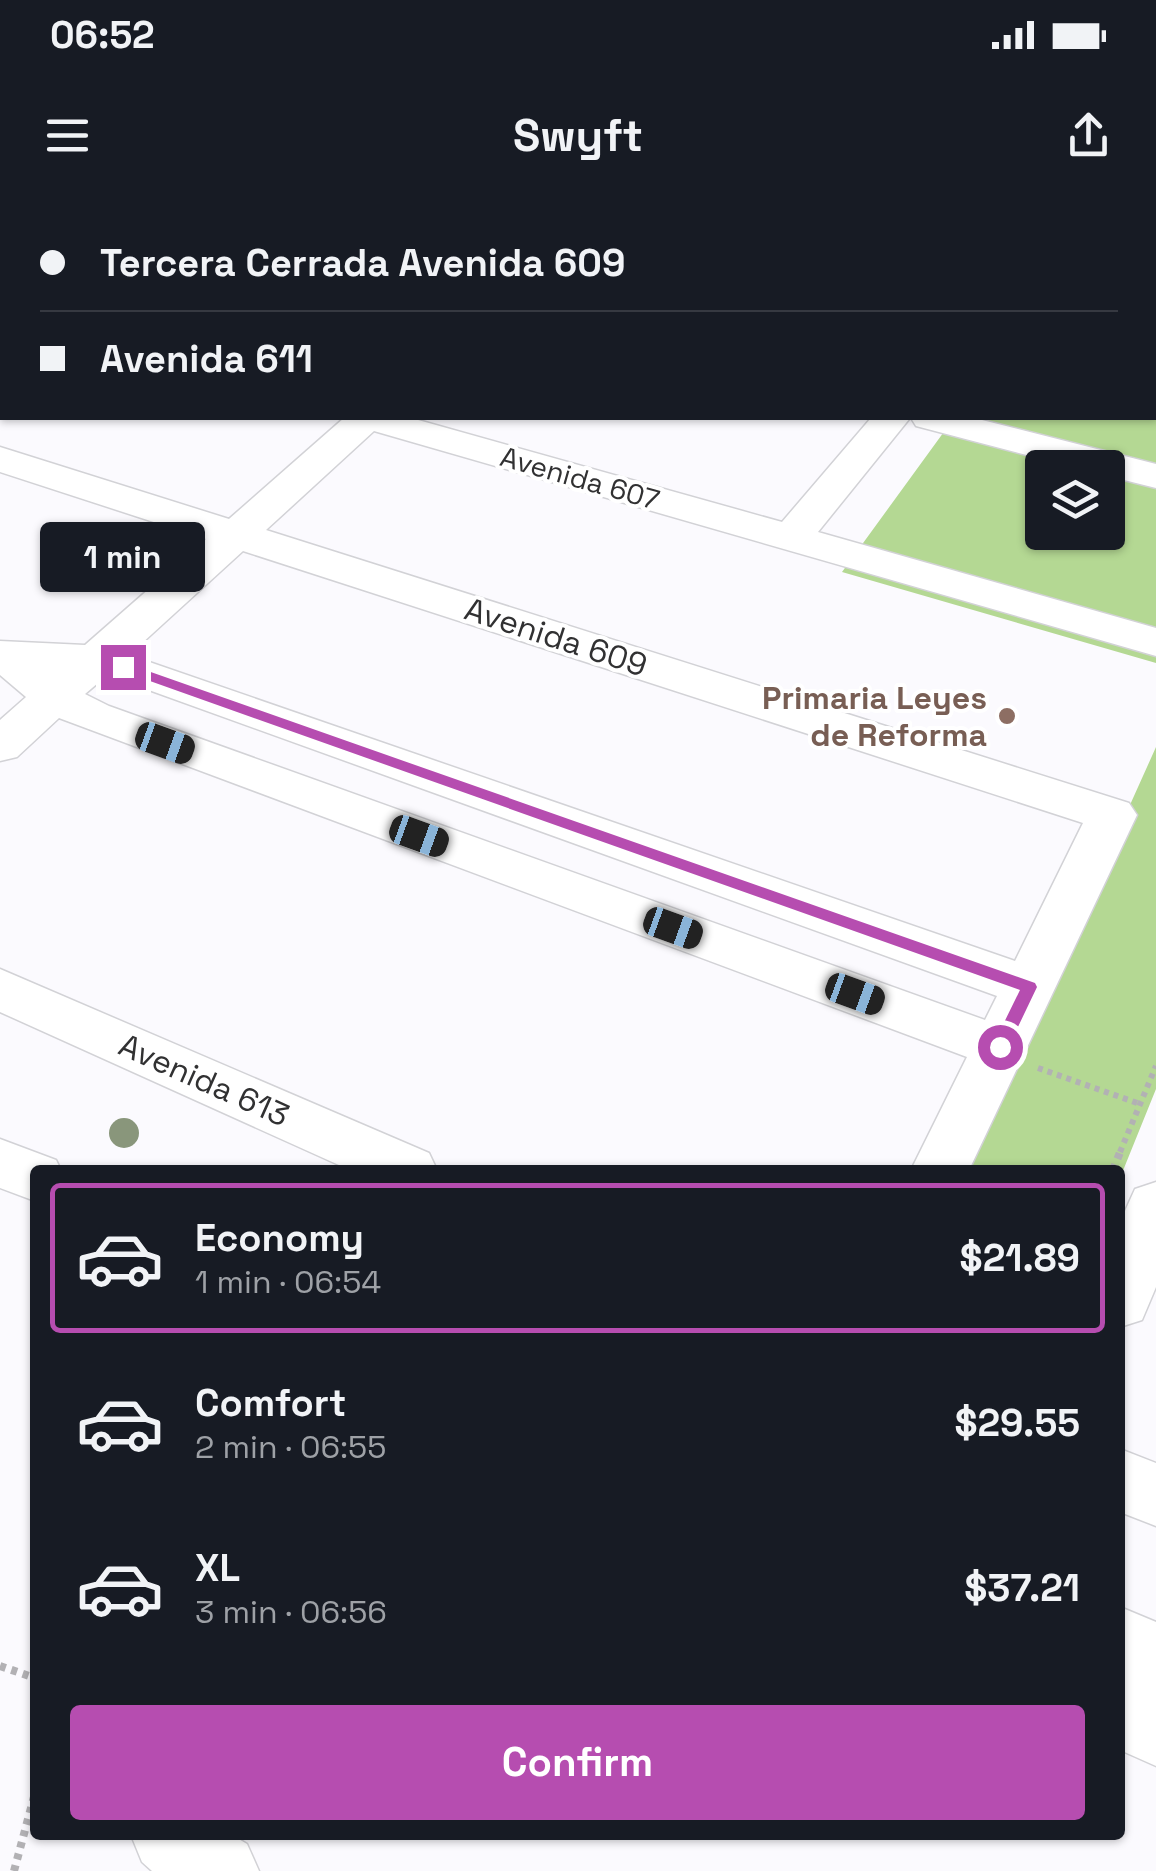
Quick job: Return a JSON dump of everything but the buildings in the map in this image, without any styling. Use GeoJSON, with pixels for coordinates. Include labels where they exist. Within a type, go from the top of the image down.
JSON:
{"type":"FeatureCollection","features":[{"type":"Feature","properties":{"kind":"main road"},"geometry":{"type":"LineString","coordinates":[[0,746],[366,420]]}},
{"type":"Feature","properties":{"kind":"main road","name":"Avenida 607"},"geometry":{"type":"LineString","coordinates":[[375,420],[1156,642]]}},
{"type":"Feature","properties":{"kind":"main road"},"geometry":{"type":"LineString","coordinates":[[791,538],[888,420]]}},
{"type":"Feature","properties":{"kind":"main road"},"geometry":{"type":"LineString","coordinates":[[938,420],[1156,476]]}},
{"type":"Feature","properties":{"kind":"main road","name":"Avenida 609"},"geometry":{"type":"LineString","coordinates":[[0,459],[1112,816],[1030,987]]}},
{"type":"Feature","properties":{"kind":"main road"},"geometry":{"type":"LineString","coordinates":[[3,656],[96,660],[169,682],[1030,987],[1018,1058],[943,1165]]}},
{"type":"Feature","properties":{"kind":"main road"},"geometry":{"type":"LineString","coordinates":[[3,656],[54,697],[93,717],[1018,1058]]}},
{"type":"Feature","properties":{"kind":"main road","name":"Avenida 613"},"geometry":{"type":"LineString","coordinates":[[0,989],[397,1165]]}},
{"type":"Feature","properties":{"kind":"main road"},"geometry":{"type":"LineString","coordinates":[[0,1162],[30,1175]]}},
{"type":"Feature","properties":{"kind":"main road"},"geometry":{"type":"LineString","coordinates":[[1125,1288],[1156,1206]]}},
{"type":"Feature","properties":{"kind":"main road"},"geometry":{"type":"LineString","coordinates":[[1125,1482],[1156,1496]]}},
{"type":"Feature","properties":{"kind":"main road"},"geometry":{"type":"LineString","coordinates":[[1125,1644],[1156,1658]]}},
{"type":"Feature","properties":{"kind":"main road"},"geometry":{"type":"LineString","coordinates":[[1125,1714],[1156,1729]]}},
{"type":"Feature","properties":{"kind":"main road"},"geometry":{"type":"LineString","coordinates":[[175,1840],[220,1871]]}},
{"type":"Feature","properties":{"kind":"path"},"geometry":{"type":"LineString","coordinates":[[1018,1058],[1140,1104]]}},
{"type":"Feature","properties":{"kind":"path"},"geometry":{"type":"LineString","coordinates":[[1115,1165],[1156,1066]]}},
{"type":"Feature","properties":{"kind":"path"},"geometry":{"type":"LineString","coordinates":[[0,1666],[30,1676]]}},
{"type":"Feature","properties":{"kind":"path"},"geometry":{"type":"LineString","coordinates":[[14,1871],[30,1811]]}},
{"type":"Feature","properties":{"kind":"green space"},"geometry":{"type":"Polygon","coordinates":[[[953,420],[1156,420],[1156,663],[842,572],[953,420]]]}},
{"type":"Feature","properties":{"kind":"green space"},"geometry":{"type":"Polygon","coordinates":[[[1156,747],[1156,1089],[1125,1166],[968,1165],[1156,747]]]}},
{"type":"Feature","properties":{"kind":"place","name":"Primaria Leyes de Reforma"},"geometry":{"type":"Point","coordinates":[1007,716]}},
{"type":"Feature","properties":{"kind":"route"},"geometry":{"type":"LineString","coordinates":[[123,667],[1030,987],[1000,1047]]}}]}
